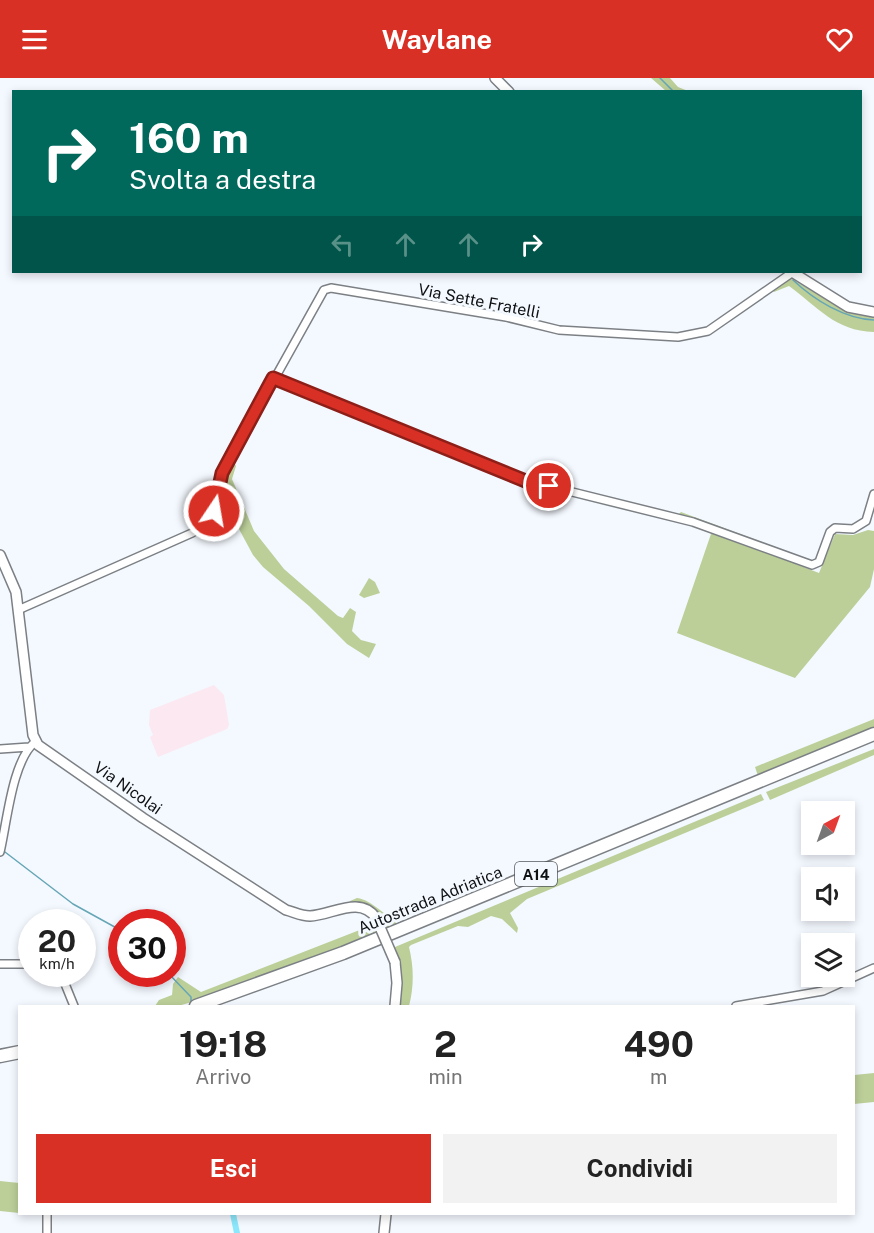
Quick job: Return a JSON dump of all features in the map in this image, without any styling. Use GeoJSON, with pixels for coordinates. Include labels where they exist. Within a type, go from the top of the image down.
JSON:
{"type":"FeatureCollection","features":[{"type":"Feature","properties":{"kind":"highway","name":"Autostrada Adriatica"},"geometry":{"type":"LineString","coordinates":[[199,1005],[334,957],[874,734]]}},
{"type":"Feature","properties":{"kind":"highway","name":"Autostrada Adriatica"},"geometry":{"type":"LineString","coordinates":[[225,1005],[350,959],[874,743]]}},
{"type":"Feature","properties":{"kind":"highway"},"geometry":{"type":"LineString","coordinates":[[0,1056],[18,1052]]}},
{"type":"Feature","properties":{"kind":"highway"},"geometry":{"type":"LineString","coordinates":[[0,1064],[18,1060]]}},
{"type":"Feature","properties":{"kind":"street"},"geometry":{"type":"LineString","coordinates":[[495,78],[507,90]]}},
{"type":"Feature","properties":{"kind":"street","name":"Via Sette Fratelli"},"geometry":{"type":"LineString","coordinates":[[18,610],[192,533],[208,522],[214,511],[222,473],[320,295],[331,288],[506,317],[559,330],[678,337],[708,331],[791,273]]}},
{"type":"Feature","properties":{"kind":"street"},"geometry":{"type":"LineString","coordinates":[[794,273],[848,307],[874,312]]}},
{"type":"Feature","properties":{"kind":"street"},"geometry":{"type":"LineString","coordinates":[[273,378],[528,482],[693,522],[812,565],[819,562],[830,532],[836,528],[852,529],[866,521],[874,494]]}},
{"type":"Feature","properties":{"kind":"street"},"geometry":{"type":"LineString","coordinates":[[0,555],[14,583],[32,744],[14,787],[0,852]]}},
{"type":"Feature","properties":{"kind":"street"},"geometry":{"type":"LineString","coordinates":[[0,749],[32,744]]}},
{"type":"Feature","properties":{"kind":"street","name":"Via Nicolai"},"geometry":{"type":"LineString","coordinates":[[32,744],[286,910],[310,916],[357,906],[368,910],[376,918],[395,962],[397,983],[395,1005]]}},
{"type":"Feature","properties":{"kind":"street"},"geometry":{"type":"LineString","coordinates":[[0,964],[18,964]]}},
{"type":"Feature","properties":{"kind":"street"},"geometry":{"type":"LineString","coordinates":[[742,1005],[823,991],[874,968]]}},
{"type":"Feature","properties":{"kind":"street"},"geometry":{"type":"LineString","coordinates":[[66,987],[74,1005]]}},
{"type":"Feature","properties":{"kind":"street"},"geometry":{"type":"LineString","coordinates":[[47,1215],[47,1233]]}},
{"type":"Feature","properties":{"kind":"street"},"geometry":{"type":"LineString","coordinates":[[384,1233],[386,1215]]}},
{"type":"Feature","properties":{"kind":"shaded area"},"geometry":{"type":"Polygon","coordinates":[[[214,685],[224,695],[229,725],[227,729],[158,757],[150,737],[153,735],[149,725],[150,710],[214,685]]]}},
{"type":"Feature","properties":{"kind":"green space"},"geometry":{"type":"Polygon","coordinates":[[[651,78],[670,78],[678,87],[686,90],[665,90],[651,78]]]}},
{"type":"Feature","properties":{"kind":"green space"},"geometry":{"type":"Polygon","coordinates":[[[790,278],[838,306],[874,316],[874,332],[860,331],[838,323],[789,286],[774,292],[772,289],[790,278]]]}},
{"type":"Feature","properties":{"kind":"green space"},"geometry":{"type":"Polygon","coordinates":[[[232,459],[236,466],[232,479],[254,531],[284,569],[338,616],[343,618],[350,608],[356,612],[352,631],[361,640],[376,644],[369,658],[347,644],[309,606],[263,567],[253,555],[219,492],[224,474],[232,459]]]}},
{"type":"Feature","properties":{"kind":"green space"},"geometry":{"type":"Polygon","coordinates":[[[681,512],[792,553],[791,556],[677,516],[681,512]]]}},
{"type":"Feature","properties":{"kind":"green space"},"geometry":{"type":"Polygon","coordinates":[[[868,530],[874,531],[874,569],[870,587],[795,678],[677,633],[712,531],[819,573],[835,534],[853,535],[868,530]]]}},
{"type":"Feature","properties":{"kind":"green space"},"geometry":{"type":"Polygon","coordinates":[[[369,578],[375,582],[380,593],[364,598],[359,595],[369,578]]]}},
{"type":"Feature","properties":{"kind":"green space"},"geometry":{"type":"Polygon","coordinates":[[[874,719],[874,728],[758,776],[755,767],[874,719]]]}},
{"type":"Feature","properties":{"kind":"green space"},"geometry":{"type":"Polygon","coordinates":[[[874,749],[874,755],[770,800],[766,792],[874,749]]]}},
{"type":"Feature","properties":{"kind":"green space"},"geometry":{"type":"Polygon","coordinates":[[[761,794],[764,800],[527,899],[510,913],[518,928],[517,933],[502,919],[491,916],[468,927],[458,926],[411,945],[409,947],[413,984],[409,1005],[398,1005],[401,972],[395,947],[761,794]]]}},
{"type":"Feature","properties":{"kind":"green space"},"geometry":{"type":"Polygon","coordinates":[[[357,898],[363,899],[396,918],[396,925],[386,928],[374,910],[350,905],[350,901],[357,898]]]}},
{"type":"Feature","properties":{"kind":"green space"},"geometry":{"type":"Polygon","coordinates":[[[375,924],[379,932],[283,971],[192,1002],[182,1005],[156,1005],[159,1000],[172,995],[173,987],[186,987],[186,982],[201,992],[375,924]]]}},
{"type":"Feature","properties":{"kind":"green space"},"geometry":{"type":"Polygon","coordinates":[[[874,1073],[874,1102],[855,1104],[855,1075],[874,1073]]]}},
{"type":"Feature","properties":{"kind":"green space"},"geometry":{"type":"Polygon","coordinates":[[[0,1181],[18,1183],[18,1213],[0,1211],[0,1181]]]}},
{"type":"Feature","properties":{"kind":"waterway"},"geometry":{"type":"LineString","coordinates":[[660,78],[672,90]]}},
{"type":"Feature","properties":{"kind":"waterway"},"geometry":{"type":"LineString","coordinates":[[793,280],[810,295],[830,307],[852,316],[874,320]]}},
{"type":"Feature","properties":{"kind":"waterway"},"geometry":{"type":"LineString","coordinates":[[5,852],[73,904],[108,923]]}},
{"type":"Feature","properties":{"kind":"waterway"},"geometry":{"type":"LineString","coordinates":[[181,987],[191,997],[191,1002]]}},
{"type":"Feature","properties":{"kind":"waterway"},"geometry":{"type":"LineString","coordinates":[[233,1215],[237,1233]]}},
{"type":"Feature","properties":{"kind":"route"},"geometry":{"type":"LineString","coordinates":[[214,511],[222,473],[273,378],[528,482],[549,486]]}}]}
